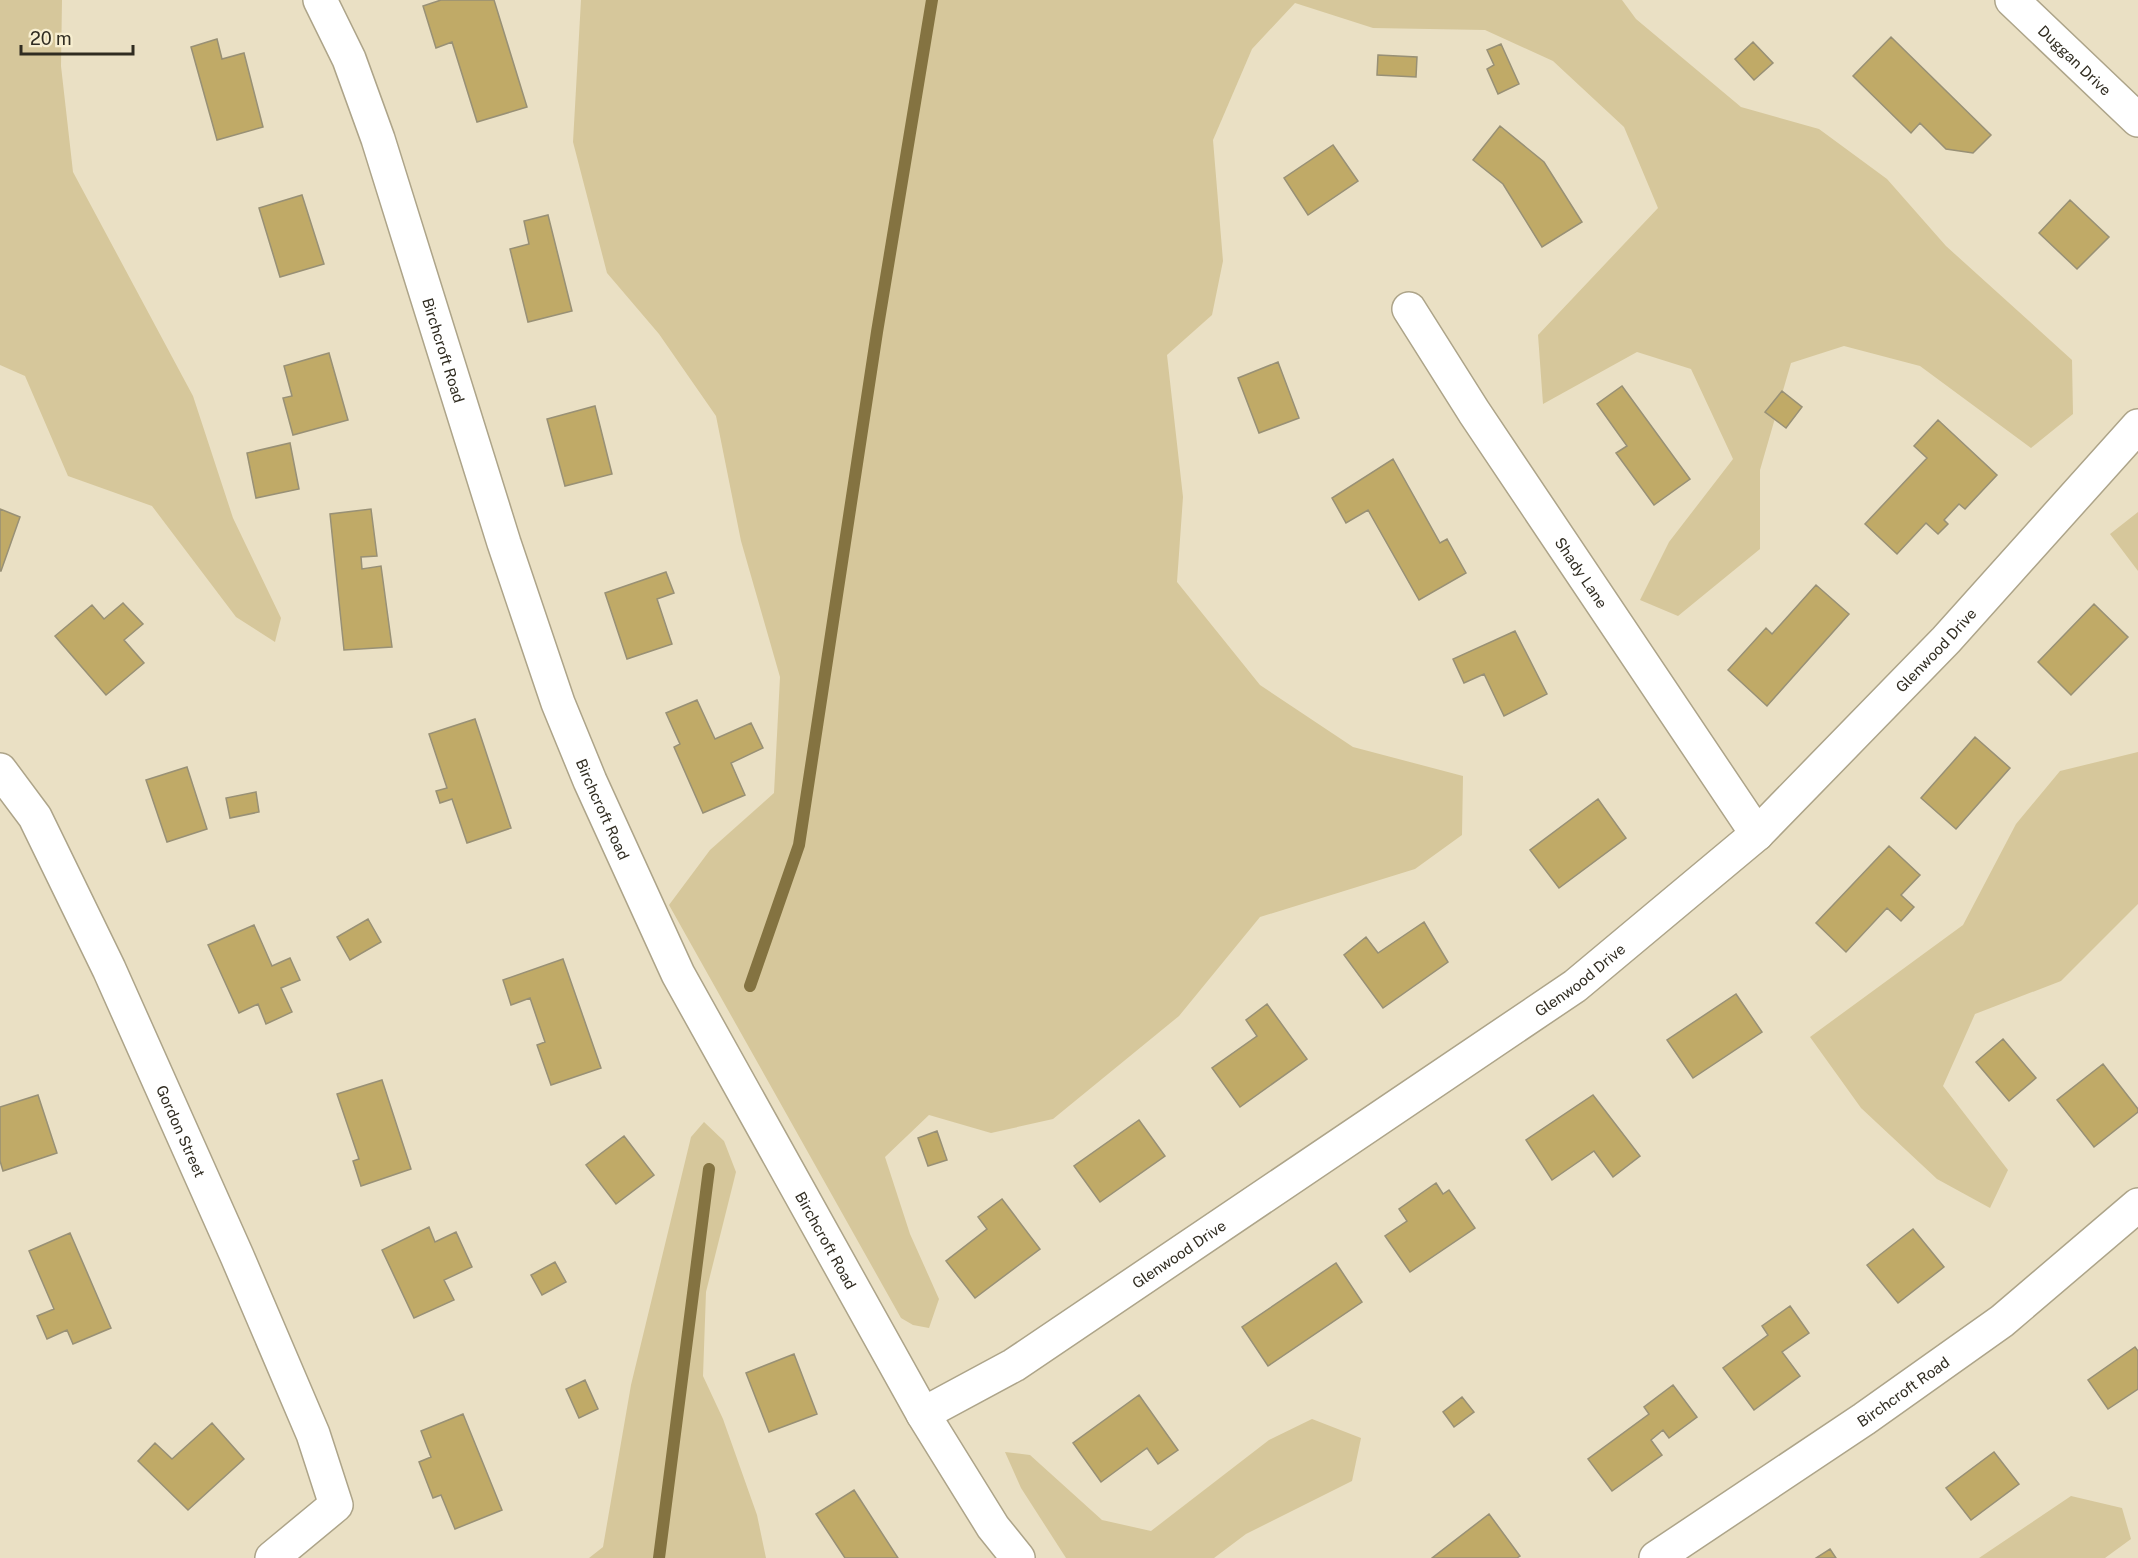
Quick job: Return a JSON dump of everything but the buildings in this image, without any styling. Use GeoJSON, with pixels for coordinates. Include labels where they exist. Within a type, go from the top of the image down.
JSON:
{"type":"FeatureCollection","features":[{"type":"Feature","properties":{"kind":"street","name":"Birchcroft Road"},"geometry":{"type":"LineString","coordinates":[[321,0],[349,59],[378,139],[504,543],[558,703],[590,781],[678,974],[923,1414],[993,1527],[1018,1558]]}},
{"type":"Feature","properties":{"kind":"street","name":"Duggan Drive"},"geometry":{"type":"LineString","coordinates":[[2012,0],[2138,120]]}},
{"type":"Feature","properties":{"kind":"street","name":"Shady Lane"},"geometry":{"type":"LineString","coordinates":[[1409,309],[1474,412],[1757,834]]}},
{"type":"Feature","properties":{"kind":"street","name":"Glenwood Drive"},"geometry":{"type":"LineString","coordinates":[[923,1414],[1014,1365],[1575,986],[1757,834],[1947,640],[2138,426]]}},
{"type":"Feature","properties":{"kind":"street","name":"Gordon Street"},"geometry":{"type":"LineString","coordinates":[[0,770],[35,817],[109,969],[237,1256],[313,1434],[336,1505],[272,1558]]}},
{"type":"Feature","properties":{"kind":"street","name":"Birchcroft Road"},"geometry":{"type":"LineString","coordinates":[[1656,1558],[1864,1419],[2002,1321],[2138,1205]]}},
{"type":"Feature","properties":{"kind":"shaded area"},"geometry":{"type":"Polygon","coordinates":[[[0,0],[62,0],[61,66],[73,172],[193,396],[233,518],[281,618],[275,642],[236,617],[152,506],[68,476],[25,376],[0,365],[0,0]]]}},
{"type":"Feature","properties":{"kind":"shaded area"},"geometry":{"type":"Polygon","coordinates":[[[581,0],[1622,0],[1636,19],[1741,107],[1819,129],[1887,179],[1946,246],[2072,360],[2073,414],[2031,448],[1920,366],[1844,346],[1791,363],[1760,470],[1760,549],[1678,616],[1640,600],[1669,542],[1733,459],[1691,369],[1637,352],[1543,404],[1538,335],[1658,208],[1624,127],[1553,61],[1485,30],[1373,28],[1295,3],[1252,49],[1213,140],[1223,261],[1212,315],[1167,355],[1183,497],[1177,582],[1260,685],[1353,747],[1463,776],[1462,835],[1415,869],[1260,917],[1179,1016],[1053,1119],[991,1133],[929,1115],[885,1157],[910,1234],[939,1299],[929,1328],[913,1325],[901,1318],[669,905],[710,850],[774,793],[780,677],[741,541],[716,416],[659,334],[607,273],[573,142],[581,0]]]}},
{"type":"Feature","properties":{"kind":"shaded area"},"geometry":{"type":"Polygon","coordinates":[[[2138,512],[2138,571],[2110,534],[2138,512]]]}},
{"type":"Feature","properties":{"kind":"shaded area"},"geometry":{"type":"Polygon","coordinates":[[[2138,752],[2138,904],[2061,981],[1975,1014],[1943,1086],[2008,1170],[1990,1208],[1937,1179],[1861,1108],[1810,1037],[1963,925],[2016,824],[2060,771],[2138,752]]]}},
{"type":"Feature","properties":{"kind":"shaded area"},"geometry":{"type":"Polygon","coordinates":[[[704,1122],[724,1141],[736,1172],[706,1292],[703,1376],[723,1419],[757,1515],[766,1558],[589,1558],[603,1547],[631,1385],[691,1137],[704,1122]]]}},
{"type":"Feature","properties":{"kind":"shaded area"},"geometry":{"type":"Polygon","coordinates":[[[1312,1419],[1361,1438],[1352,1481],[1246,1534],[1214,1558],[1066,1558],[1021,1488],[1005,1452],[1030,1455],[1102,1520],[1151,1531],[1269,1440],[1312,1419]]]}},
{"type":"Feature","properties":{"kind":"shaded area"},"geometry":{"type":"Polygon","coordinates":[[[2071,1496],[2122,1508],[2131,1539],[2105,1558],[1979,1558],[2071,1496]]]}},
{"type":"Feature","properties":{"kind":"waterway"},"geometry":{"type":"LineString","coordinates":[[750,986],[799,845],[877,332],[932,0]]}},
{"type":"Feature","properties":{"kind":"waterway"},"geometry":{"type":"LineString","coordinates":[[659,1558],[709,1169]]}}]}
